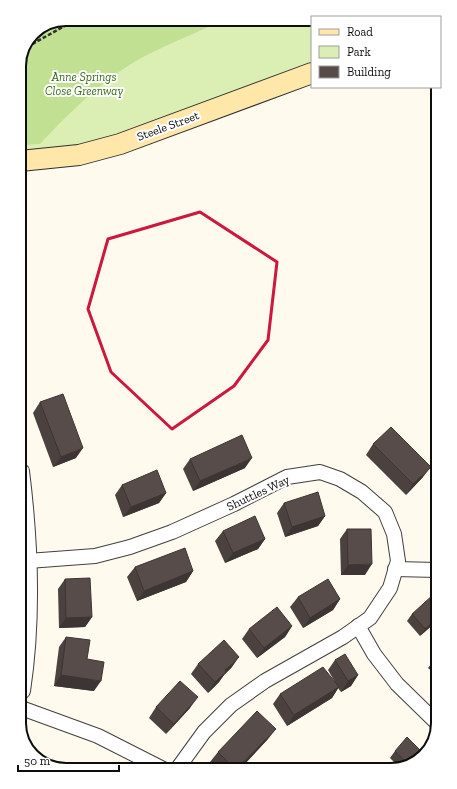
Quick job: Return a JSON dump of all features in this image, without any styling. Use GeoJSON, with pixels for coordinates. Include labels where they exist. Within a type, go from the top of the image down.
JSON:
{"type":"FeatureCollection","features":[{"type":"Feature","properties":{"kind":"street","name":"Steele Street"},"geometry":{"type":"LineString","coordinates":[[26,160],[78,155],[120,144],[311,73]]}},
{"type":"Feature","properties":{"kind":"street","name":"Shuttles Way"},"geometry":{"type":"LineString","coordinates":[[28,561],[95,556],[130,547],[172,532],[234,504],[287,477],[320,472],[340,479],[362,492],[386,512],[394,534],[398,562],[390,588],[370,618],[343,637],[265,681],[231,705],[204,732],[182,763]]}},
{"type":"Feature","properties":{"kind":"street"},"geometry":{"type":"LineString","coordinates":[[26,505],[29,653],[26,672]]}},
{"type":"Feature","properties":{"kind":"street"},"geometry":{"type":"LineString","coordinates":[[395,569],[431,570]]}},
{"type":"Feature","properties":{"kind":"street"},"geometry":{"type":"LineString","coordinates":[[358,626],[374,654],[397,684],[431,717]]}},
{"type":"Feature","properties":{"kind":"street"},"geometry":{"type":"LineString","coordinates":[[26,709],[98,736],[151,763]]}},
{"type":"Feature","properties":{"kind":"path"},"geometry":{"type":"LineString","coordinates":[[33,44],[64,26]]}},
{"type":"Feature","properties":{"kind":"highlighted area"},"geometry":{"type":"Polygon","coordinates":[[[200,212],[277,262],[268,340],[234,386],[172,429],[111,372],[88,309],[108,239],[200,212]]]}},
{"type":"Feature","properties":{"kind":"green space","name":"Anne Springs Close Greenway"},"geometry":{"type":"Polygon","coordinates":[[[66,26],[311,26],[311,73],[120,144],[26,160],[27,56],[34,42],[46,31],[53,28],[66,26]]]}},
{"type":"Feature","properties":{"kind":"green space"},"geometry":{"type":"Polygon","coordinates":[[[66,26],[210,26],[143,57],[114,75],[88,96],[40,144],[26,145],[26,64],[27,56],[34,42],[46,31],[53,28],[66,26]]]}},
{"type":"Feature","properties":{"kind":"building"},"geometry":{"type":"Polygon","coordinates":[[[63,394],[83,448],[61,457],[40,402],[63,394]]]}},
{"type":"Feature","properties":{"kind":"building"},"geometry":{"type":"Polygon","coordinates":[[[391,427],[431,467],[413,484],[373,444],[391,427]]]}},
{"type":"Feature","properties":{"kind":"building"},"geometry":{"type":"Polygon","coordinates":[[[242,435],[252,458],[200,481],[190,459],[242,435]]]}},
{"type":"Feature","properties":{"kind":"building"},"geometry":{"type":"Polygon","coordinates":[[[157,470],[166,493],[131,507],[122,485],[157,470]]]}},
{"type":"Feature","properties":{"kind":"building"},"geometry":{"type":"Polygon","coordinates":[[[318,492],[325,516],[292,527],[284,503],[318,492]]]}},
{"type":"Feature","properties":{"kind":"building"},"geometry":{"type":"Polygon","coordinates":[[[255,516],[265,539],[233,553],[223,531],[255,516]]]}},
{"type":"Feature","properties":{"kind":"building"},"geometry":{"type":"Polygon","coordinates":[[[347,529],[371,529],[372,564],[348,565],[347,529]]]}},
{"type":"Feature","properties":{"kind":"building"},"geometry":{"type":"Polygon","coordinates":[[[185,548],[193,571],[144,591],[135,567],[185,548]]]}},
{"type":"Feature","properties":{"kind":"building"},"geometry":{"type":"Polygon","coordinates":[[[90,578],[92,617],[66,618],[65,579],[90,578]]]}},
{"type":"Feature","properties":{"kind":"building"},"geometry":{"type":"Polygon","coordinates":[[[328,579],[340,599],[310,618],[298,597],[328,579]]]}},
{"type":"Feature","properties":{"kind":"building"},"geometry":{"type":"Polygon","coordinates":[[[431,597],[431,624],[425,629],[412,614],[431,597]]]}},
{"type":"Feature","properties":{"kind":"building"},"geometry":{"type":"Polygon","coordinates":[[[277,607],[292,626],[264,648],[249,629],[277,607]]]}},
{"type":"Feature","properties":{"kind":"building"},"geometry":{"type":"Polygon","coordinates":[[[66,637],[90,640],[87,659],[104,662],[101,681],[61,675],[66,637]]]}},
{"type":"Feature","properties":{"kind":"building"},"geometry":{"type":"Polygon","coordinates":[[[224,640],[239,657],[215,682],[198,664],[224,640]]]}},
{"type":"Feature","properties":{"kind":"building"},"geometry":{"type":"Polygon","coordinates":[[[345,654],[358,675],[348,681],[335,660],[345,654]]]}},
{"type":"Feature","properties":{"kind":"building"},"geometry":{"type":"Polygon","coordinates":[[[323,667],[339,687],[294,715],[280,694],[323,667]]]}},
{"type":"Feature","properties":{"kind":"building"},"geometry":{"type":"Polygon","coordinates":[[[180,681],[198,697],[174,724],[156,707],[180,681]]]}},
{"type":"Feature","properties":{"kind":"building"},"geometry":{"type":"Polygon","coordinates":[[[257,711],[276,729],[243,763],[229,763],[218,752],[257,711]]]}},
{"type":"Feature","properties":{"kind":"building"},"geometry":{"type":"Polygon","coordinates":[[[407,737],[420,750],[404,760],[395,751],[407,737]]]}}]}
